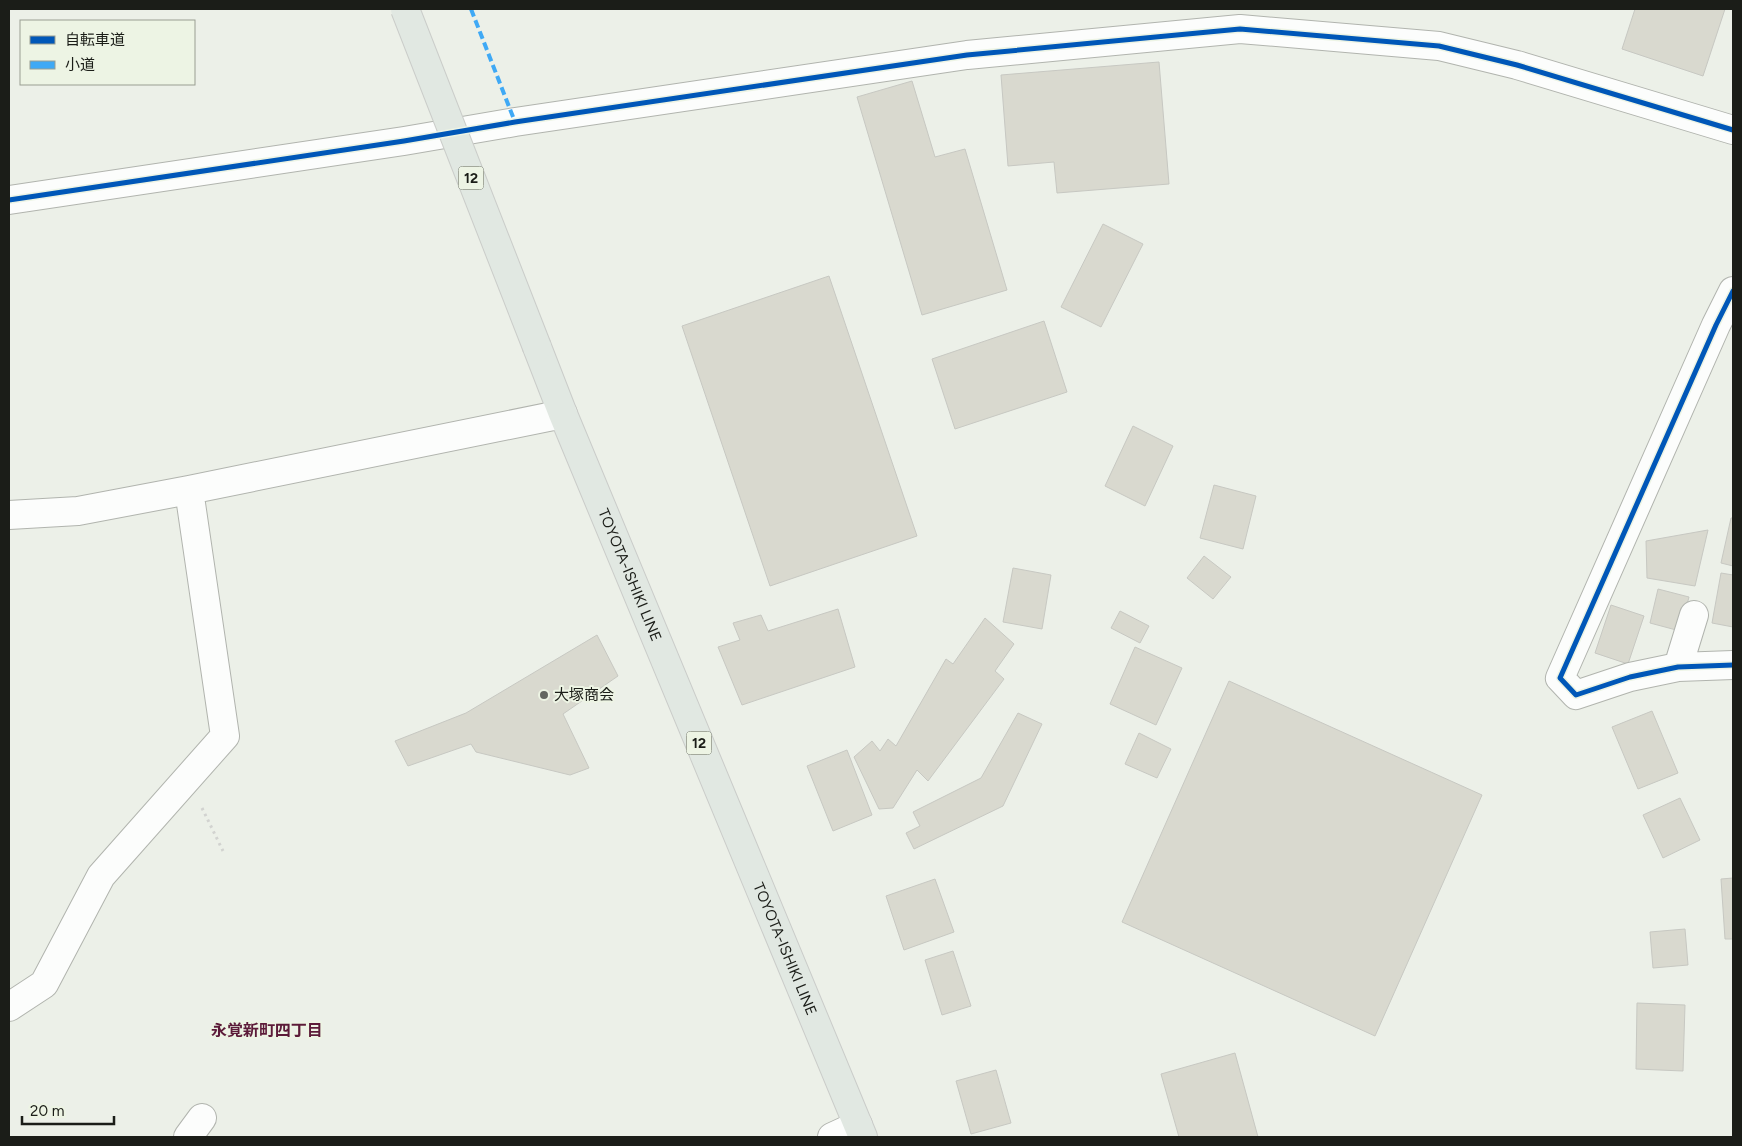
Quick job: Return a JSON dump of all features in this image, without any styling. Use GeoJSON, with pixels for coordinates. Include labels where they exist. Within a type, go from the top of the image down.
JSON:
{"type":"FeatureCollection","features":[{"type":"Feature","properties":{"kind":"main road","name":"TOYOTA-ISHIKI LINE"},"geometry":{"type":"LineString","coordinates":[[405,9],[563,414],[860,1131]]}},
{"type":"Feature","properties":{"kind":"street"},"geometry":{"type":"LineString","coordinates":[[9,200],[967,55],[1244,19],[1439,46],[1517,65],[1733,130]]}},
{"type":"Feature","properties":{"kind":"street"},"geometry":{"type":"LineString","coordinates":[[1733,290],[1725,328],[1560,678],[1576,695],[1630,677],[1678,667],[1733,665]]}},
{"type":"Feature","properties":{"kind":"street"},"geometry":{"type":"LineString","coordinates":[[9,515],[78,511],[563,414]]}},
{"type":"Feature","properties":{"kind":"street"},"geometry":{"type":"LineString","coordinates":[[9,1007],[44,984],[101,876],[225,736],[189,490]]}},
{"type":"Feature","properties":{"kind":"street"},"geometry":{"type":"LineString","coordinates":[[1678,667],[1694,615]]}},
{"type":"Feature","properties":{"kind":"street"},"geometry":{"type":"LineString","coordinates":[[832,1137],[860,1131]]}},
{"type":"Feature","properties":{"kind":"path"},"geometry":{"type":"LineString","coordinates":[[188,778],[223,851]]}},
{"type":"Feature","properties":{"kind":"building"},"geometry":{"type":"Polygon","coordinates":[[[1635,9],[1725,9],[1703,76],[1622,49],[1635,9]]]}},
{"type":"Feature","properties":{"kind":"building"},"geometry":{"type":"Polygon","coordinates":[[[1159,62],[1169,184],[1057,193],[1054,162],[1008,166],[1001,75],[1159,62]]]}},
{"type":"Feature","properties":{"kind":"building"},"geometry":{"type":"Polygon","coordinates":[[[912,81],[935,157],[965,149],[1007,290],[922,315],[857,97],[912,81]]]}},
{"type":"Feature","properties":{"kind":"building"},"geometry":{"type":"Polygon","coordinates":[[[1103,224],[1143,244],[1101,327],[1061,307],[1103,224]]]}},
{"type":"Feature","properties":{"kind":"building"},"geometry":{"type":"Polygon","coordinates":[[[829,276],[917,536],[770,586],[682,326],[829,276]]]}},
{"type":"Feature","properties":{"kind":"building"},"geometry":{"type":"Polygon","coordinates":[[[1044,321],[1067,392],[955,429],[932,359],[1044,321]]]}},
{"type":"Feature","properties":{"kind":"building"},"geometry":{"type":"Polygon","coordinates":[[[1133,426],[1173,446],[1145,506],[1105,486],[1133,426]]]}},
{"type":"Feature","properties":{"kind":"building"},"geometry":{"type":"Polygon","coordinates":[[[1214,485],[1256,496],[1243,549],[1200,538],[1214,485]]]}},
{"type":"Feature","properties":{"kind":"building"},"geometry":{"type":"Polygon","coordinates":[[[1731,518],[1733,518],[1733,566],[1721,563],[1731,518]]]}},
{"type":"Feature","properties":{"kind":"building"},"geometry":{"type":"Polygon","coordinates":[[[1708,530],[1695,586],[1647,578],[1646,541],[1708,530]]]}},
{"type":"Feature","properties":{"kind":"building"},"geometry":{"type":"Polygon","coordinates":[[[1204,556],[1231,577],[1213,599],[1187,578],[1204,556]]]}},
{"type":"Feature","properties":{"kind":"building"},"geometry":{"type":"Polygon","coordinates":[[[1013,568],[1051,575],[1042,629],[1003,622],[1013,568]]]}},
{"type":"Feature","properties":{"kind":"building"},"geometry":{"type":"Polygon","coordinates":[[[1721,573],[1733,575],[1733,627],[1712,623],[1721,573]]]}},
{"type":"Feature","properties":{"kind":"building"},"geometry":{"type":"Polygon","coordinates":[[[1658,589],[1689,597],[1680,631],[1650,623],[1658,589]]]}},
{"type":"Feature","properties":{"kind":"building"},"geometry":{"type":"Polygon","coordinates":[[[1611,605],[1644,616],[1628,664],[1595,653],[1611,605]]]}},
{"type":"Feature","properties":{"kind":"building"},"geometry":{"type":"Polygon","coordinates":[[[838,609],[855,667],[742,705],[718,647],[740,640],[733,623],[761,615],[768,631],[838,609]]]}},
{"type":"Feature","properties":{"kind":"building"},"geometry":{"type":"Polygon","coordinates":[[[1120,611],[1149,626],[1140,643],[1111,628],[1120,611]]]}},
{"type":"Feature","properties":{"kind":"building"},"geometry":{"type":"Polygon","coordinates":[[[985,618],[1014,644],[995,671],[1004,679],[928,781],[917,770],[893,808],[879,809],[854,757],[872,741],[880,751],[888,739],[896,746],[946,659],[953,664],[985,618]]]}},
{"type":"Feature","properties":{"kind":"building","name":"大塚商会"},"geometry":{"type":"Polygon","coordinates":[[[597,635],[618,676],[563,714],[589,768],[570,775],[476,752],[471,744],[408,766],[395,741],[466,713],[597,635]]]}},
{"type":"Feature","properties":{"kind":"building"},"geometry":{"type":"Polygon","coordinates":[[[1135,647],[1182,668],[1156,725],[1110,704],[1135,647]]]}},
{"type":"Feature","properties":{"kind":"building"},"geometry":{"type":"Polygon","coordinates":[[[1229,681],[1482,795],[1375,1036],[1122,922],[1229,681]]]}},
{"type":"Feature","properties":{"kind":"building"},"geometry":{"type":"Polygon","coordinates":[[[1652,711],[1678,773],[1638,789],[1612,727],[1652,711]]]}},
{"type":"Feature","properties":{"kind":"building"},"geometry":{"type":"Polygon","coordinates":[[[1018,713],[1042,724],[1003,806],[914,849],[906,833],[920,826],[913,812],[981,778],[1018,713]]]}},
{"type":"Feature","properties":{"kind":"building"},"geometry":{"type":"Polygon","coordinates":[[[1139,733],[1171,749],[1157,778],[1125,764],[1139,733]]]}},
{"type":"Feature","properties":{"kind":"building"},"geometry":{"type":"Polygon","coordinates":[[[847,750],[872,815],[833,831],[807,766],[847,750]]]}},
{"type":"Feature","properties":{"kind":"building"},"geometry":{"type":"Polygon","coordinates":[[[1680,798],[1700,840],[1663,858],[1643,815],[1680,798]]]}},
{"type":"Feature","properties":{"kind":"building"},"geometry":{"type":"Polygon","coordinates":[[[1733,878],[1733,939],[1725,939],[1721,879],[1733,878]]]}},
{"type":"Feature","properties":{"kind":"building"},"geometry":{"type":"Polygon","coordinates":[[[935,879],[954,932],[904,950],[886,896],[935,879]]]}},
{"type":"Feature","properties":{"kind":"building"},"geometry":{"type":"Polygon","coordinates":[[[1685,929],[1688,965],[1653,968],[1650,932],[1685,929]]]}},
{"type":"Feature","properties":{"kind":"building"},"geometry":{"type":"Polygon","coordinates":[[[953,951],[971,1006],[942,1015],[925,960],[953,951]]]}},
{"type":"Feature","properties":{"kind":"building"},"geometry":{"type":"Polygon","coordinates":[[[1637,1003],[1685,1005],[1683,1071],[1636,1069],[1637,1003]]]}},
{"type":"Feature","properties":{"kind":"building"},"geometry":{"type":"Polygon","coordinates":[[[1235,1053],[1258,1137],[1179,1137],[1161,1074],[1235,1053]]]}},
{"type":"Feature","properties":{"kind":"building"},"geometry":{"type":"Polygon","coordinates":[[[996,1070],[1011,1123],[971,1134],[956,1081],[996,1070]]]}},
{"type":"Feature","properties":{"kind":"marked path"},"geometry":{"type":"LineString","coordinates":[[471,9],[515,122]]}},
{"type":"Feature","properties":{"kind":"cycle path"},"geometry":{"type":"LineString","coordinates":[[9,200],[967,55],[1240,29],[1439,46],[1517,65],[1733,130]]}},
{"type":"Feature","properties":{"kind":"cycle path"},"geometry":{"type":"LineString","coordinates":[[1733,291],[1716,325],[1560,678],[1576,695],[1630,677],[1678,667],[1733,665]]}},
{"type":"Feature","properties":{"kind":"place","name":"大塚商会"},"geometry":{"type":"Point","coordinates":[544,695]}},
{"type":"Feature","properties":{"kind":"district","name":"永覚新町四丁目"},"geometry":{"type":"Point","coordinates":[267,1030]}}]}
